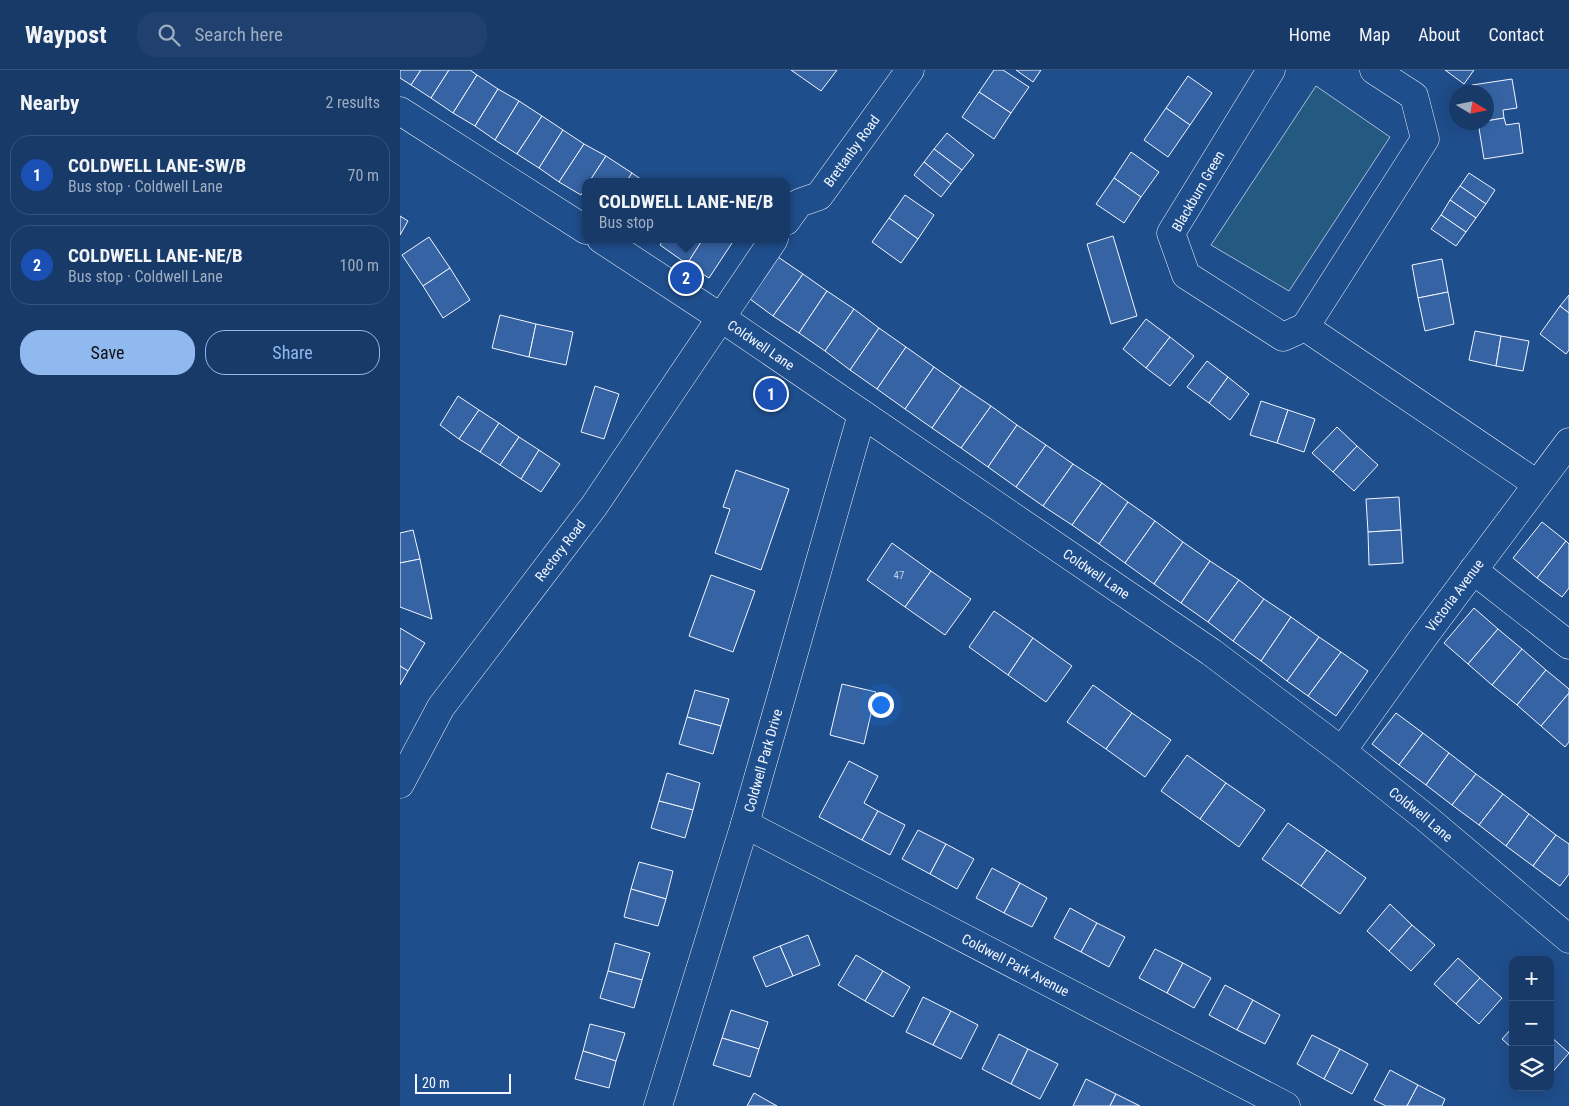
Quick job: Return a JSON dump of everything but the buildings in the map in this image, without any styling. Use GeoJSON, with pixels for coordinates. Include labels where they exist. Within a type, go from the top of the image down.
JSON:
{"type":"FeatureCollection","features":[{"type":"Feature","properties":{"kind":"street","name":"Brettanby Road"},"geometry":{"type":"LineString","coordinates":[[790,215],[799,203],[819,196],[910,70]]}},
{"type":"Feature","properties":{"kind":"street","name":"Blackburn Green"},"geometry":{"type":"LineString","coordinates":[[1271,70],[1171,233],[1186,275],[1284,336],[1305,327]]}},
{"type":"Feature","properties":{"kind":"street"},"geometry":{"type":"LineString","coordinates":[[1374,70],[1414,96],[1425,140],[1305,327],[1537,484]]}},
{"type":"Feature","properties":{"kind":"street"},"geometry":{"type":"LineString","coordinates":[[400,111],[582,227]]}},
{"type":"Feature","properties":{"kind":"street","name":"Coldwell Lane"},"geometry":{"type":"LineString","coordinates":[[607,243],[720,317],[1210,652],[1342,751],[1426,818],[1569,939]]}},
{"type":"Feature","properties":{"kind":"street"},"geometry":{"type":"LineString","coordinates":[[720,317],[771,243]]}},
{"type":"Feature","properties":{"kind":"street","name":"Rectory Road"},"geometry":{"type":"LineString","coordinates":[[400,784],[441,707],[594,506],[720,317]]}},
{"type":"Feature","properties":{"kind":"street","name":"Coldwell Park Drive"},"geometry":{"type":"LineString","coordinates":[[658,1106],[745,824],[862,414]]}},
{"type":"Feature","properties":{"kind":"street","name":"Victoria Avenue"},"geometry":{"type":"LineString","coordinates":[[1342,751],[1473,570],[1569,442]]}},
{"type":"Feature","properties":{"kind":"street"},"geometry":{"type":"LineString","coordinates":[[1473,570],[1569,645]]}},
{"type":"Feature","properties":{"kind":"street","name":"Coldwell Park Avenue"},"geometry":{"type":"LineString","coordinates":[[745,824],[1286,1106]]}},
{"type":"Feature","properties":{"kind":"shaded area"},"geometry":{"type":"Polygon","coordinates":[[[1316,86],[1390,137],[1289,291],[1211,245],[1316,86]]]}},
{"type":"Feature","properties":{"kind":"place","name":"COLDWELL LANE-NE/B"},"geometry":{"type":"Point","coordinates":[686,278]}},
{"type":"Feature","properties":{"kind":"place","name":"COLDWELL LANE-SW/B"},"geometry":{"type":"Point","coordinates":[771,394]}}]}
